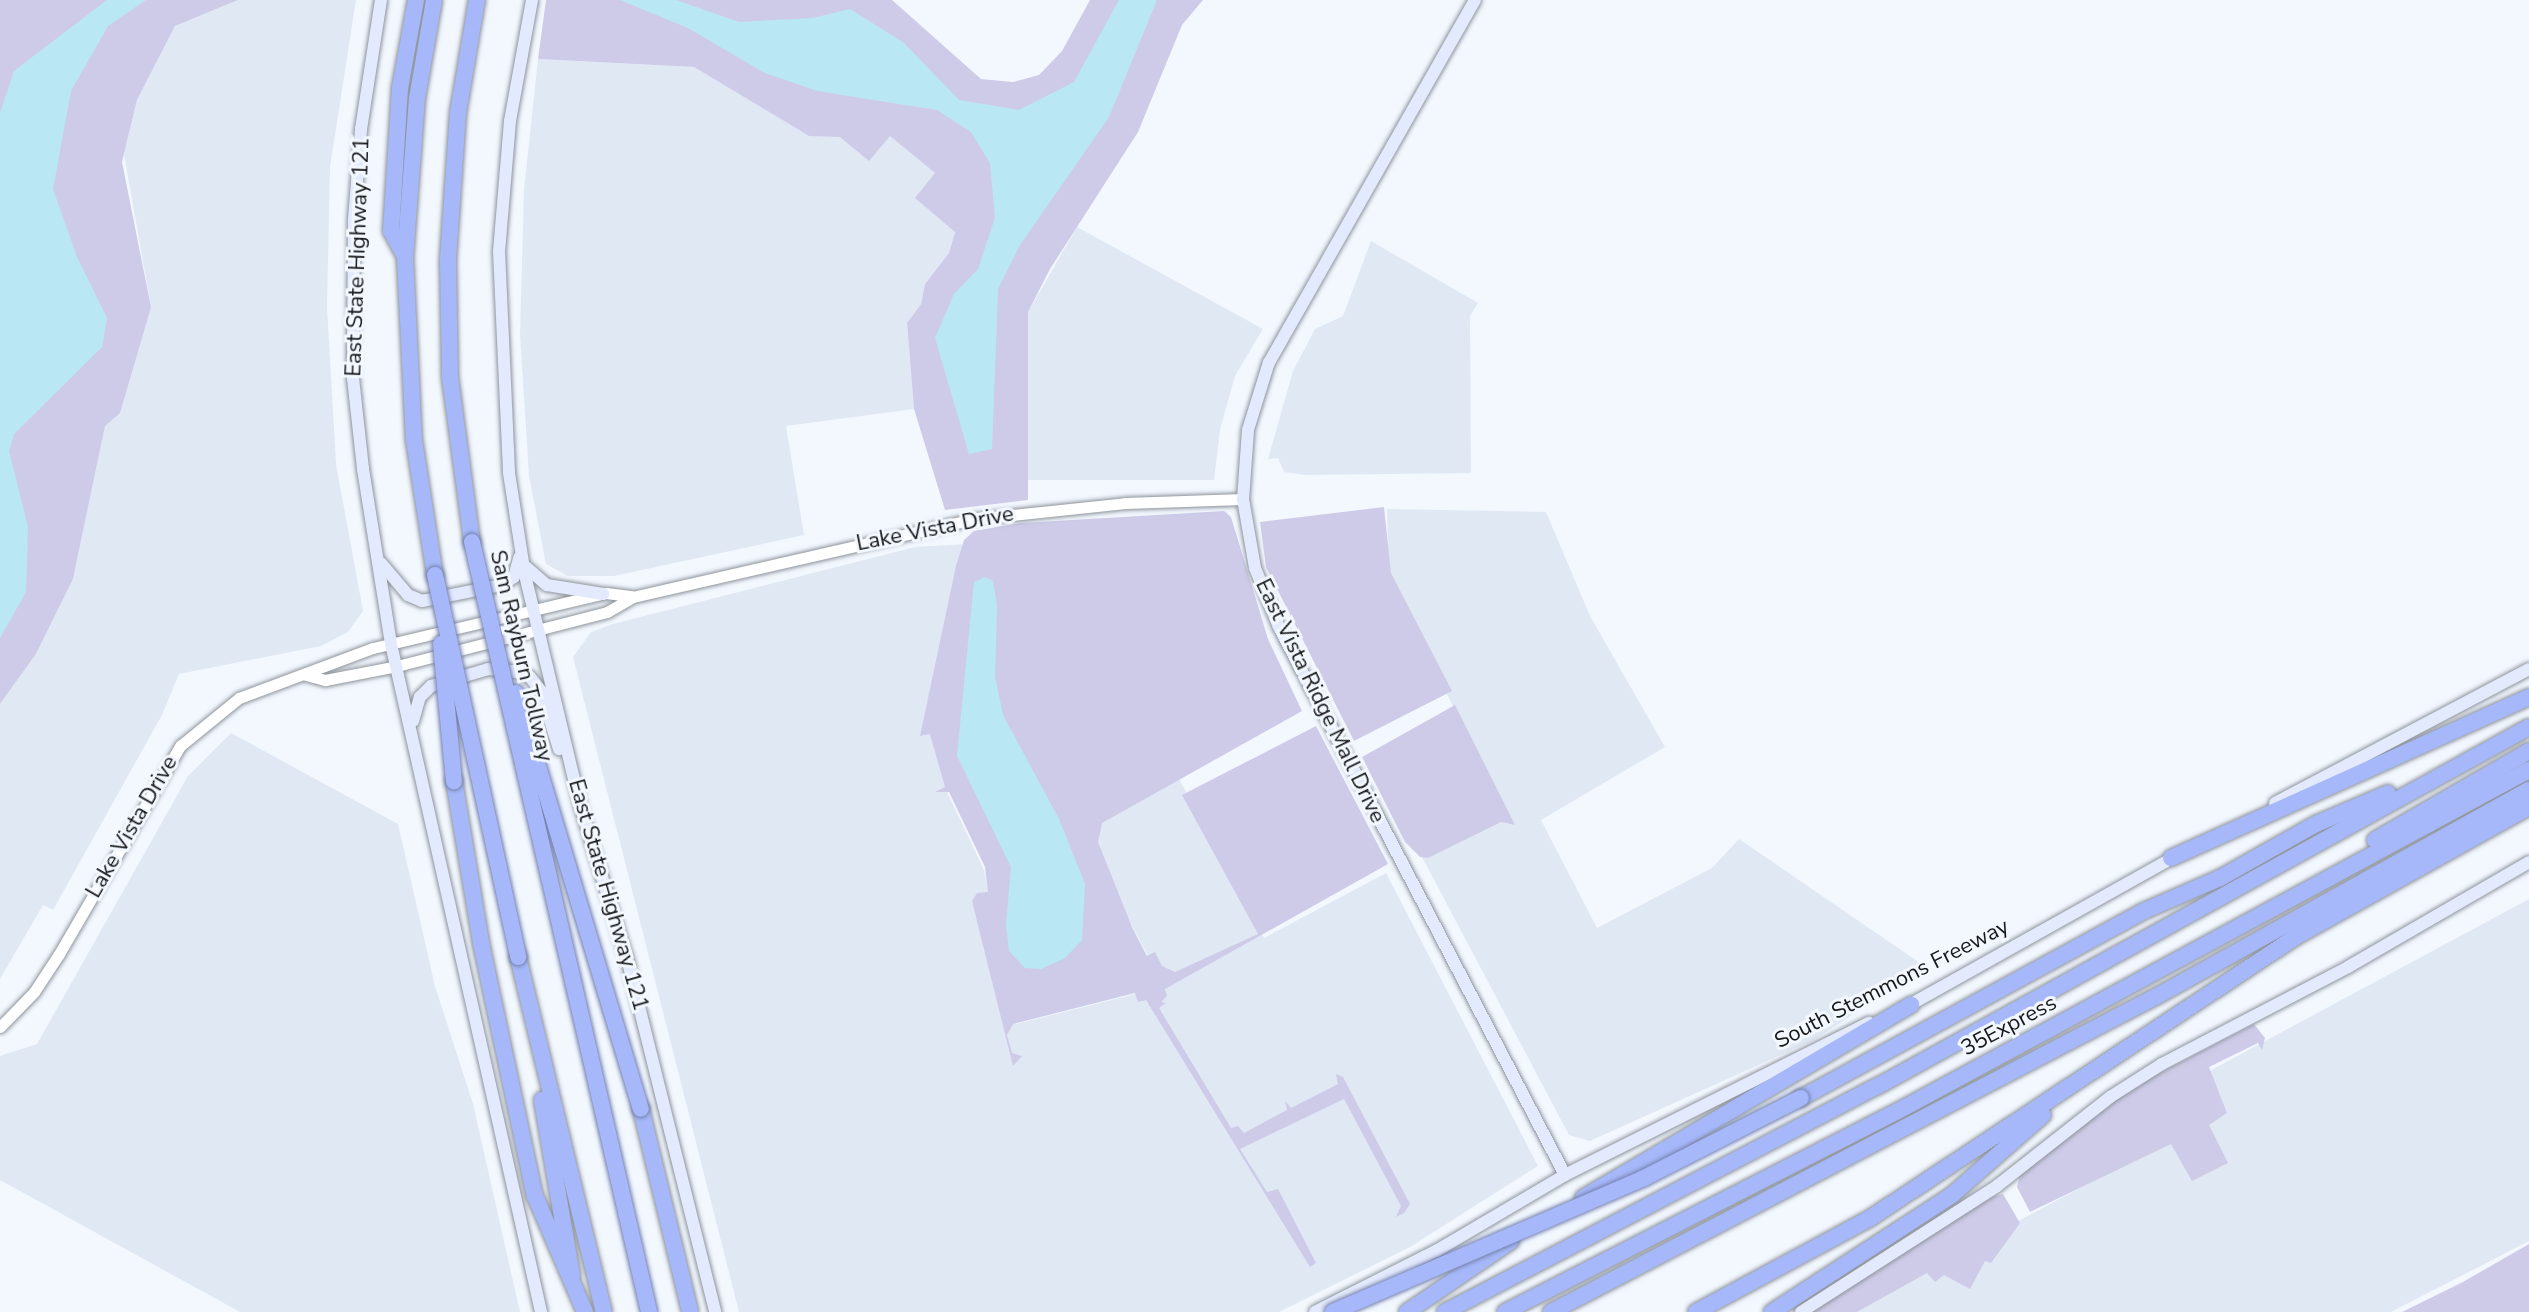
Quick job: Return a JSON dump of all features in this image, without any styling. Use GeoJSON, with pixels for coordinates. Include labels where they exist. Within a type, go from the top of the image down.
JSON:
{"type":"FeatureCollection","features":[{"type":"Feature","properties":{"kind":"highway"},"geometry":{"type":"LineString","coordinates":[[405,258],[391,231],[400,88],[416,0]]}},
{"type":"Feature","properties":{"kind":"highway"},"geometry":{"type":"LineString","coordinates":[[434,0],[417,98],[405,258],[408,380],[434,567],[454,781],[487,974],[535,1196],[555,1252],[585,1312]]}},
{"type":"Feature","properties":{"kind":"highway","name":"Sam Rayburn Tollway"},"geometry":{"type":"LineString","coordinates":[[477,0],[458,113],[448,259],[450,378],[473,550],[649,1312]]}},
{"type":"Feature","properties":{"kind":"highway"},"geometry":{"type":"LineString","coordinates":[[473,550],[604,973],[690,1312]]}},
{"type":"Feature","properties":{"kind":"highway"},"geometry":{"type":"LineString","coordinates":[[434,567],[518,957],[604,1312]]}},
{"type":"Feature","properties":{"kind":"highway"},"geometry":{"type":"LineString","coordinates":[[2171,858],[2529,697]]}},
{"type":"Feature","properties":{"kind":"highway"},"geometry":{"type":"LineString","coordinates":[[1445,1312],[1878,1086],[2529,727]]}},
{"type":"Feature","properties":{"kind":"highway"},"geometry":{"type":"LineString","coordinates":[[2306,889],[2328,868],[2529,751]]}},
{"type":"Feature","properties":{"kind":"highway"},"geometry":{"type":"LineString","coordinates":[[1333,1312],[1644,1178],[1801,1098],[2144,911],[2220,878],[2316,824],[2481,752]]}},
{"type":"Feature","properties":{"kind":"highway","name":"35Express"},"geometry":{"type":"LineString","coordinates":[[1505,1312],[1898,1111],[2529,770]]}},
{"type":"Feature","properties":{"kind":"highway"},"geometry":{"type":"LineString","coordinates":[[1551,1312],[2131,1010],[2529,790]]}},
{"type":"Feature","properties":{"kind":"highway"},"geometry":{"type":"LineString","coordinates":[[1696,1312],[1869,1219],[2297,936],[2529,807]]}},
{"type":"Feature","properties":{"kind":"highway"},"geometry":{"type":"LineString","coordinates":[[518,957],[578,1312]]}},
{"type":"Feature","properties":{"kind":"highway"},"geometry":{"type":"LineString","coordinates":[[1407,1312],[1476,1262],[1911,1005]]}},
{"type":"Feature","properties":{"kind":"highway"},"geometry":{"type":"LineString","coordinates":[[1772,1312],[1952,1195],[2076,1084]]}},
{"type":"Feature","properties":{"kind":"highway"},"geometry":{"type":"LineString","coordinates":[[682,1280],[701,1312]]}},
{"type":"Feature","properties":{"kind":"main road","name":"East State Highway 121"},"geometry":{"type":"LineString","coordinates":[[381,0],[356,179],[351,323],[357,418],[391,644],[541,1312]]}},
{"type":"Feature","properties":{"kind":"main road","name":"East Vista Ridge Mall Drive"},"geometry":{"type":"LineString","coordinates":[[1475,0],[1269,362],[1248,430],[1243,499],[1255,568],[1279,627],[1565,1175]]}},
{"type":"Feature","properties":{"kind":"main road","name":"East State Highway 121"},"geometry":{"type":"LineString","coordinates":[[531,4],[510,121],[497,293],[509,473],[523,562],[583,815],[627,958],[715,1312]]}},
{"type":"Feature","properties":{"kind":"main road"},"geometry":{"type":"LineString","coordinates":[[379,561],[408,595],[422,601],[502,585],[514,577],[520,547]]}},
{"type":"Feature","properties":{"kind":"main road"},"geometry":{"type":"LineString","coordinates":[[523,562],[546,584],[603,594]]}},
{"type":"Feature","properties":{"kind":"main road"},"geometry":{"type":"LineString","coordinates":[[412,733],[420,697],[431,686],[488,669],[530,677],[541,691],[583,815]]}},
{"type":"Feature","properties":{"kind":"main road","name":"South Stemmons Freeway"},"geometry":{"type":"LineString","coordinates":[[1315,1312],[1500,1216],[1565,1175],[1911,1005],[2171,858],[2529,669]]}},
{"type":"Feature","properties":{"kind":"main road"},"geometry":{"type":"LineString","coordinates":[[1801,1312],[1997,1186],[2110,1097],[2162,1064],[2348,967],[2529,862]]}},
{"type":"Feature","properties":{"kind":"street","name":"Lake Vista Drive"},"geometry":{"type":"LineString","coordinates":[[306,675],[325,680],[397,666],[607,612],[633,597],[974,519],[1111,504],[1243,499]]}},
{"type":"Feature","properties":{"kind":"street","name":"Lake Vista Drive"},"geometry":{"type":"LineString","coordinates":[[0,1027],[28,1000],[59,954],[180,746],[239,698],[306,675],[322,665],[391,644],[603,594],[633,597]]}},
{"type":"Feature","properties":{"kind":"shaded area"},"geometry":{"type":"Polygon","coordinates":[[[0,0],[238,0],[175,26],[137,100],[122,162],[151,307],[120,413],[105,426],[73,579],[36,654],[0,704],[0,0]]]}},
{"type":"Feature","properties":{"kind":"shaded area"},"geometry":{"type":"Polygon","coordinates":[[[238,0],[356,0],[330,167],[327,307],[336,464],[363,611],[348,632],[321,646],[179,674],[162,715],[53,910],[43,905],[0,979],[0,704],[36,654],[73,579],[105,425],[151,307],[124,154],[137,100],[175,26],[238,0]]]}},
{"type":"Feature","properties":{"kind":"shaded area"},"geometry":{"type":"Polygon","coordinates":[[[546,0],[892,0],[981,79],[1013,82],[1039,75],[1062,51],[1090,0],[1203,0],[1182,25],[1138,132],[1050,269],[1028,312],[1028,500],[945,510],[914,409],[907,323],[921,304],[925,284],[949,253],[955,232],[915,198],[935,173],[890,136],[869,161],[840,137],[809,136],[694,67],[538,59],[546,0]]]}},
{"type":"Feature","properties":{"kind":"shaded area"},"geometry":{"type":"Polygon","coordinates":[[[538,59],[694,67],[809,136],[889,135],[935,173],[955,232],[949,253],[925,284],[921,304],[907,323],[914,409],[786,426],[804,535],[614,576],[568,576],[546,564],[529,476],[520,335],[524,190],[538,59]]]}},
{"type":"Feature","properties":{"kind":"shaded area"},"geometry":{"type":"Polygon","coordinates":[[[1077,227],[1263,329],[1235,376],[1220,430],[1214,480],[1028,480],[1028,312],[1077,227]]]}},
{"type":"Feature","properties":{"kind":"shaded area"},"geometry":{"type":"Polygon","coordinates":[[[1371,241],[1478,303],[1470,316],[1471,473],[1305,475],[1284,472],[1278,458],[1268,459],[1293,371],[1315,329],[1343,316],[1371,241]]]}},
{"type":"Feature","properties":{"kind":"shaded area"},"geometry":{"type":"Polygon","coordinates":[[[1384,507],[1391,573],[1452,691],[1354,741],[1266,567],[1260,522],[1384,507]]]}},
{"type":"Feature","properties":{"kind":"shaded area"},"geometry":{"type":"Polygon","coordinates":[[[1387,509],[1546,512],[1590,616],[1665,747],[1541,820],[1597,928],[1712,868],[1739,839],[1926,967],[1814,1040],[1590,1141],[1569,1135],[1422,857],[1501,821],[1511,825],[1389,575],[1387,509]]]}},
{"type":"Feature","properties":{"kind":"shaded area"},"geometry":{"type":"Polygon","coordinates":[[[1224,511],[1231,517],[1268,639],[1302,711],[1102,823],[1098,842],[1132,927],[1147,956],[1155,952],[1162,966],[1175,972],[1258,934],[1182,795],[1316,726],[1388,864],[1165,989],[1167,996],[1161,1002],[1166,1003],[1159,1008],[1231,1128],[1238,1126],[1244,1133],[1287,1110],[1285,1101],[1291,1108],[1338,1084],[1336,1074],[1343,1077],[1410,1204],[1404,1213],[1396,1217],[1401,1206],[1344,1099],[1240,1149],[1267,1192],[1278,1189],[1316,1263],[1310,1267],[1146,1000],[1138,1002],[1135,993],[1013,1024],[1007,1035],[1012,1053],[1022,1056],[1013,1066],[972,901],[977,893],[988,892],[985,867],[949,792],[935,792],[945,787],[930,734],[920,736],[956,566],[964,540],[974,531],[1021,523],[1224,511]]]}},
{"type":"Feature","properties":{"kind":"shaded area"},"geometry":{"type":"Polygon","coordinates":[[[969,544],[932,738],[948,794],[984,870],[1016,1024],[1143,992],[1148,1000],[1166,990],[1081,829],[1178,777],[1264,938],[1386,873],[1538,1166],[1410,1247],[1279,1312],[739,1312],[573,657],[591,632],[613,624],[915,547],[969,544]]]}},
{"type":"Feature","properties":{"kind":"shaded area"},"geometry":{"type":"Polygon","coordinates":[[[1455,705],[1515,825],[1501,822],[1428,858],[1420,857],[1405,842],[1362,757],[1455,705]]]}},
{"type":"Feature","properties":{"kind":"shaded area"},"geometry":{"type":"Polygon","coordinates":[[[231,733],[398,824],[435,986],[473,1104],[520,1312],[240,1312],[0,1180],[0,1056],[37,1044],[188,776],[231,733]]]}},
{"type":"Feature","properties":{"kind":"shaded area"},"geometry":{"type":"Polygon","coordinates":[[[2529,899],[2529,1241],[2391,1312],[1846,1312],[2209,1120],[2189,1082],[2529,899]]]}},
{"type":"Feature","properties":{"kind":"shaded area"},"geometry":{"type":"Polygon","coordinates":[[[2254,1024],[2265,1038],[2262,1050],[2258,1043],[2209,1067],[2227,1113],[2209,1125],[2228,1163],[2192,1181],[2171,1144],[2030,1212],[2017,1187],[2020,1175],[2131,1088],[2254,1024]]]}},
{"type":"Feature","properties":{"kind":"shaded area"},"geometry":{"type":"Polygon","coordinates":[[[2003,1194],[2020,1223],[1991,1263],[1985,1261],[1970,1289],[1944,1275],[1935,1282],[1927,1273],[1857,1312],[1812,1312],[1987,1198],[2003,1194]]]}},
{"type":"Feature","properties":{"kind":"shaded area"},"geometry":{"type":"Polygon","coordinates":[[[2529,1244],[2529,1312],[2402,1312],[2463,1282],[2529,1244]]]}},
{"type":"Feature","properties":{"kind":"water"},"geometry":{"type":"Polygon","coordinates":[[[107,0],[146,0],[108,26],[71,91],[53,189],[77,257],[107,318],[102,347],[14,434],[9,451],[28,527],[26,592],[0,638],[0,113],[14,71],[107,0]]]}},
{"type":"Feature","properties":{"kind":"water"},"geometry":{"type":"Polygon","coordinates":[[[620,0],[676,0],[739,22],[813,18],[850,9],[904,43],[959,100],[1019,110],[1074,82],[1119,0],[1157,0],[1109,117],[1020,245],[998,289],[992,449],[969,454],[935,338],[954,294],[978,269],[995,218],[990,163],[971,132],[937,110],[817,91],[765,73],[688,28],[620,0]]]}},
{"type":"Feature","properties":{"kind":"water"},"geometry":{"type":"Polygon","coordinates":[[[985,577],[993,581],[997,605],[995,677],[1003,715],[1059,819],[1085,884],[1082,940],[1065,958],[1041,969],[1025,968],[1009,951],[1006,924],[1011,867],[957,756],[974,582],[985,577]]]}}]}
